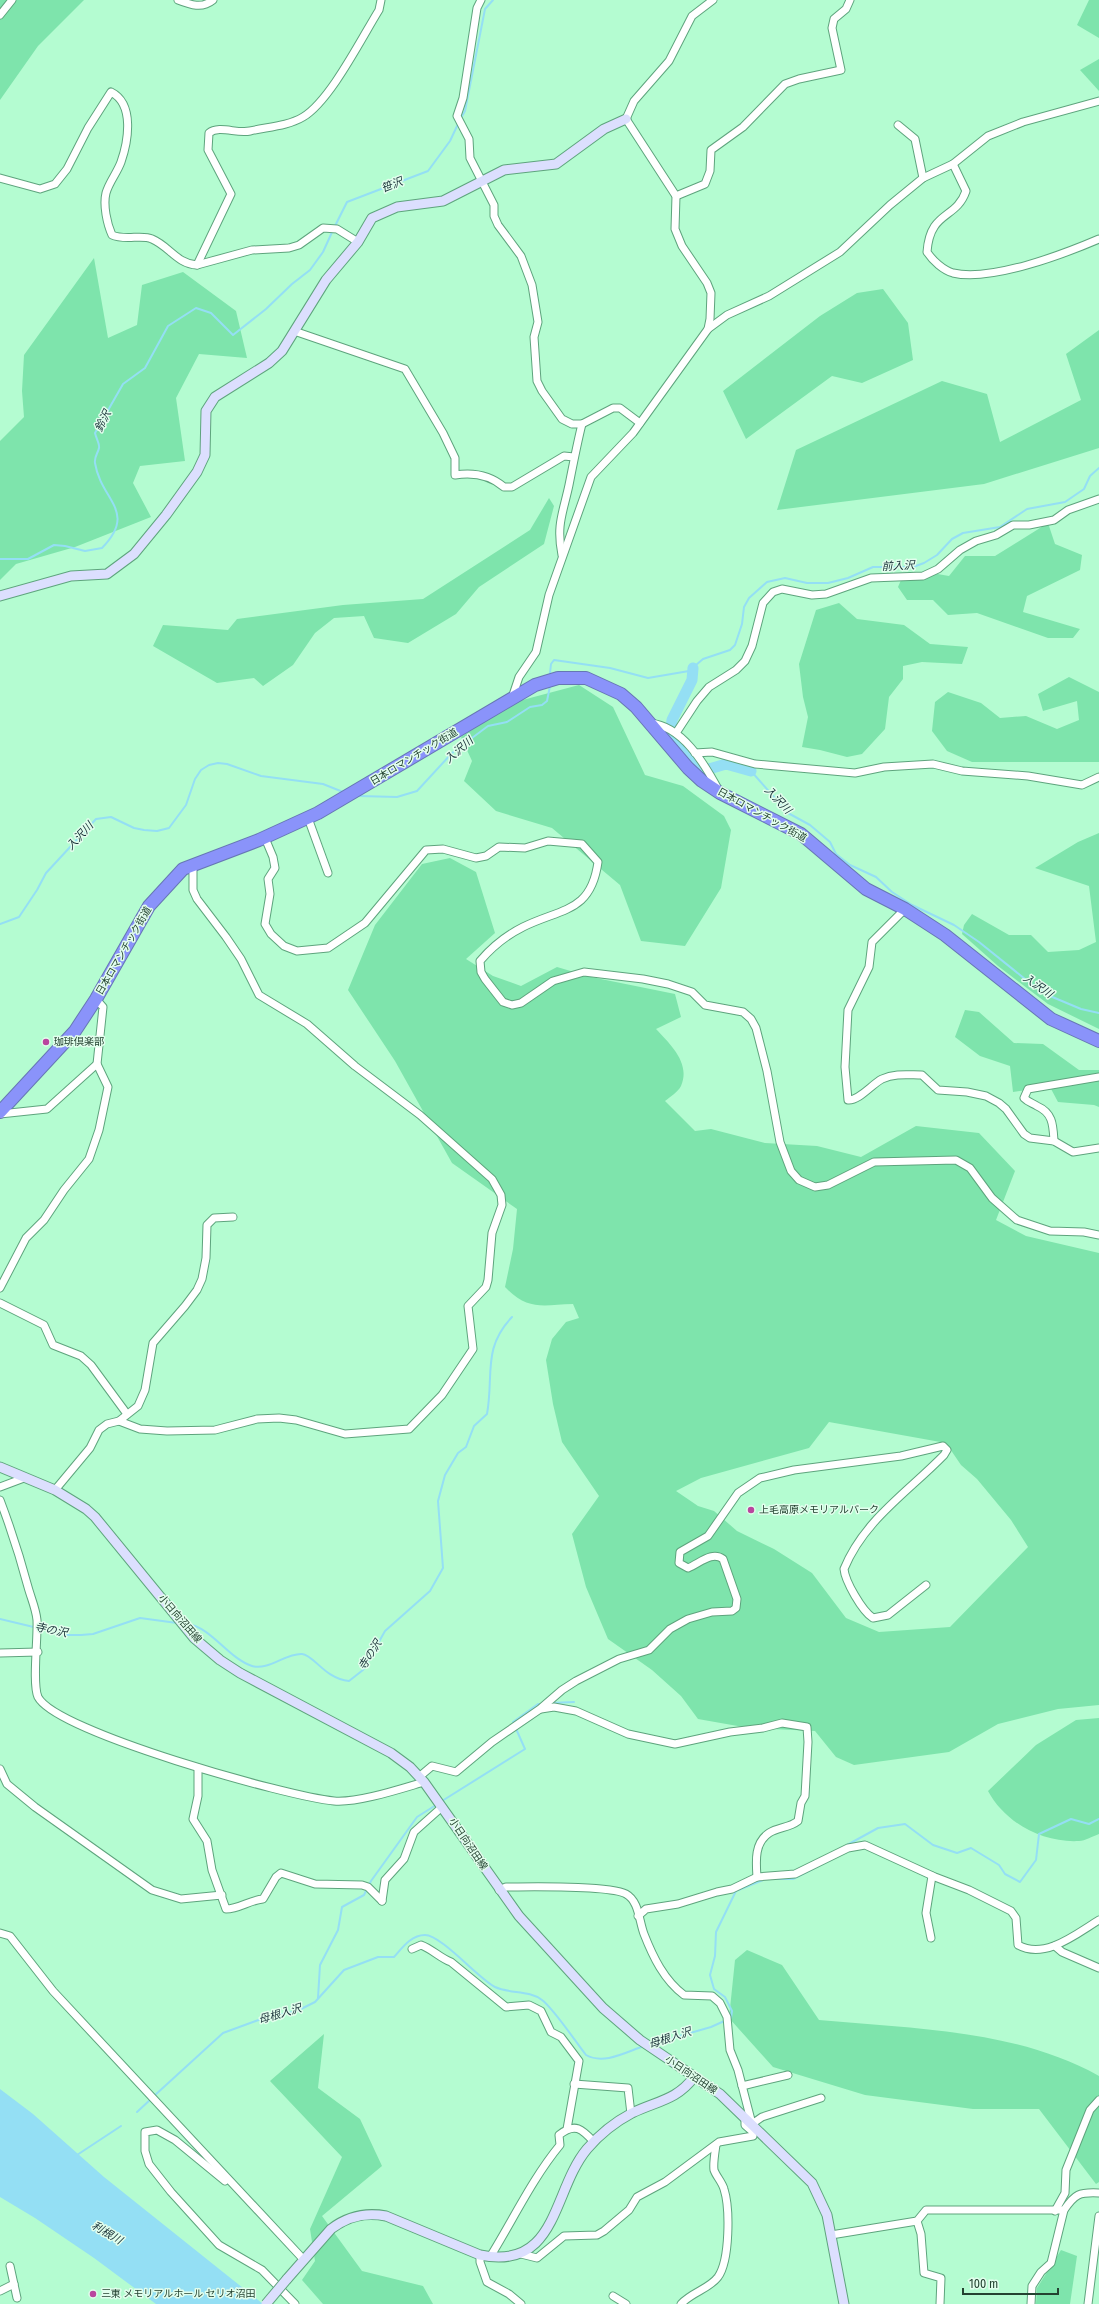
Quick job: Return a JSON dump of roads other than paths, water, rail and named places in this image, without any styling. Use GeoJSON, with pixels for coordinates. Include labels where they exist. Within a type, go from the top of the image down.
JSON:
{"type":"FeatureCollection","features":[{"type":"Feature","properties":{"kind":"highway","name":"日本ロマンチック街道"},"geometry":{"type":"LineString","coordinates":[[0,1113],[75,1031],[96,1000],[149,906],[173,877],[193,864],[264,838],[308,818],[511,699],[546,681],[558,678],[586,678],[621,694],[650,722],[688,768],[720,793],[801,834],[866,889],[906,909],[945,934],[1051,1019],[1099,1041]]}},
{"type":"Feature","properties":{"kind":"street"},"geometry":{"type":"LineString","coordinates":[[0,15],[11,2],[20,0]]}},
{"type":"Feature","properties":{"kind":"street"},"geometry":{"type":"LineString","coordinates":[[178,0],[193,6],[208,5],[213,0]]}},
{"type":"Feature","properties":{"kind":"street"},"geometry":{"type":"LineString","coordinates":[[197,265],[231,194],[208,150],[209,133],[214,130],[222,129],[234,133],[245,132],[303,117],[315,108],[333,84],[379,10],[381,0]]}},
{"type":"Feature","properties":{"kind":"street"},"geometry":{"type":"LineString","coordinates":[[481,0],[477,8],[458,117],[469,139],[470,158],[494,205],[494,216],[498,226],[522,256],[532,285],[538,322],[534,337],[537,381],[562,419],[572,424],[582,424],[613,408],[620,408],[640,423]]}},
{"type":"Feature","properties":{"kind":"street"},"geometry":{"type":"LineString","coordinates":[[0,596],[71,576],[107,574],[134,554],[166,515],[206,455],[206,411],[215,397],[269,363],[282,351],[326,280],[358,242],[372,218],[397,207],[443,201],[504,170],[556,164],[604,129],[626,119],[634,100],[669,61],[692,16],[713,0]]}},
{"type":"Feature","properties":{"kind":"street"},"geometry":{"type":"LineString","coordinates":[[676,196],[705,184],[710,171],[711,150],[742,127],[785,84],[799,78],[841,70],[832,28],[834,19],[846,9],[850,0]]}},
{"type":"Feature","properties":{"kind":"street"},"geometry":{"type":"LineString","coordinates":[[0,178],[40,189],[55,184],[67,169],[88,128],[111,92],[118,96],[124,108],[127,135],[120,163],[106,194],[105,204],[112,235],[118,237],[151,238],[178,259],[197,265],[252,250],[299,245],[323,228],[334,229],[358,242]]}},
{"type":"Feature","properties":{"kind":"street"},"geometry":{"type":"LineString","coordinates":[[511,699],[519,677],[536,652],[549,595],[591,477],[640,423],[708,329],[727,315],[769,296],[840,252],[890,205],[923,178],[953,164],[988,136],[1024,122],[1099,101]]}},
{"type":"Feature","properties":{"kind":"street"},"geometry":{"type":"LineString","coordinates":[[626,119],[676,196],[674,229],[682,246],[704,276],[711,293],[708,329]]}},
{"type":"Feature","properties":{"kind":"street"},"geometry":{"type":"LineString","coordinates":[[898,125],[915,139],[923,178]]}},
{"type":"Feature","properties":{"kind":"street"},"geometry":{"type":"LineString","coordinates":[[953,164],[966,191],[959,204],[932,228],[927,252],[932,259],[952,273],[969,274],[1001,271],[1073,250],[1099,239]]}},
{"type":"Feature","properties":{"kind":"street"},"geometry":{"type":"LineString","coordinates":[[294,331],[405,369],[456,458],[455,475],[465,473],[487,476],[495,479],[504,487],[512,487],[564,456],[574,457]]}},
{"type":"Feature","properties":{"kind":"street"},"geometry":{"type":"LineString","coordinates":[[562,555],[560,543],[560,516],[569,486],[582,424]]}},
{"type":"Feature","properties":{"kind":"street"},"geometry":{"type":"LineString","coordinates":[[675,732],[709,687],[736,670],[745,661],[752,646],[763,603],[773,592],[782,589],[812,595],[826,594],[872,578],[923,576],[938,569],[960,550],[976,541],[996,535],[1013,524],[1029,525],[1054,520],[1068,510],[1099,499]]}},
{"type":"Feature","properties":{"kind":"street"},"geometry":{"type":"LineString","coordinates":[[650,722],[667,727],[675,732],[709,773],[720,793]]}},
{"type":"Feature","properties":{"kind":"street"},"geometry":{"type":"LineString","coordinates":[[696,756],[712,752],[755,764],[855,774],[884,767],[933,764],[962,772],[1028,776],[1082,785],[1099,777]]}},
{"type":"Feature","properties":{"kind":"street"},"geometry":{"type":"LineString","coordinates":[[308,818],[328,873]]}},
{"type":"Feature","properties":{"kind":"street"},"geometry":{"type":"LineString","coordinates":[[264,838],[273,857],[274,868],[268,879],[270,894],[266,924],[271,934],[284,946],[296,951],[328,948],[365,923],[426,850],[443,849],[476,858],[486,856],[499,847],[525,848],[548,841],[582,844],[598,862],[595,880],[584,899],[564,911],[523,927],[493,947],[480,961],[481,972],[503,1002],[512,1005],[521,1003],[553,981],[584,972],[668,984],[692,992],[705,1005],[742,1012],[751,1019],[756,1028],[767,1071],[780,1142],[791,1171],[799,1180],[815,1187],[828,1185],[874,1162],[956,1160],[970,1168],[992,1198],[1018,1220],[1050,1231],[1084,1232],[1099,1235]]}},
{"type":"Feature","properties":{"kind":"street"},"geometry":{"type":"LineString","coordinates":[[119,1421],[140,1430],[167,1431],[215,1430],[257,1418],[296,1420],[345,1434],[409,1429],[442,1395],[473,1349],[468,1306],[486,1287],[488,1280],[492,1233],[502,1206],[501,1195],[492,1179],[448,1138],[355,1066],[307,1024],[259,995],[241,959],[197,900],[193,890],[193,864]]}},
{"type":"Feature","properties":{"kind":"street"},"geometry":{"type":"LineString","coordinates":[[906,909],[872,942],[869,967],[848,1010],[845,1067],[848,1100],[857,1098],[881,1080],[892,1075],[922,1075],[938,1090],[967,1092],[986,1096],[1006,1109],[1024,1134],[1030,1138],[1054,1141],[1073,1152],[1099,1148]]}},
{"type":"Feature","properties":{"kind":"street"},"geometry":{"type":"LineString","coordinates":[[0,1288],[26,1238],[44,1220],[64,1190],[89,1159],[99,1130],[108,1087],[97,1064],[103,1007],[96,1000]]}},
{"type":"Feature","properties":{"kind":"street"},"geometry":{"type":"LineString","coordinates":[[0,1113],[47,1108],[97,1064]]}},
{"type":"Feature","properties":{"kind":"street"},"geometry":{"type":"LineString","coordinates":[[1054,1141],[1053,1122],[1049,1114],[1027,1101],[1024,1098],[1025,1093],[1028,1089],[1099,1077]]}},
{"type":"Feature","properties":{"kind":"street"},"geometry":{"type":"LineString","coordinates":[[55,1490],[90,1448],[99,1430],[107,1424],[119,1421],[138,1406],[146,1390],[153,1343],[197,1290],[206,1258],[207,1225],[214,1218],[233,1217]]}},
{"type":"Feature","properties":{"kind":"street"},"geometry":{"type":"LineString","coordinates":[[0,1303],[44,1325],[53,1345],[80,1356],[91,1364],[127,1414]]}},
{"type":"Feature","properties":{"kind":"street"},"geometry":{"type":"LineString","coordinates":[[0,1500],[16,1539],[36,1619],[38,1652],[35,1683],[38,1697],[52,1711],[108,1737],[198,1768],[286,1793],[335,1802],[382,1793],[422,1779],[432,1766],[456,1772],[492,1742],[540,1709],[556,1694],[576,1681],[619,1659],[648,1650],[670,1629],[688,1619],[712,1612],[726,1612],[736,1608],[738,1599],[723,1559],[712,1555],[688,1568],[679,1563],[678,1556],[680,1552],[708,1536],[738,1493],[760,1478],[775,1473],[901,1456],[943,1446],[947,1450],[944,1456],[887,1506],[867,1529],[844,1569],[847,1582],[866,1612],[873,1618],[888,1615],[926,1586]]}},
{"type":"Feature","properties":{"kind":"street","name":"小日向沼田線"},"geometry":{"type":"LineString","coordinates":[[0,1467],[55,1490],[76,1501],[95,1517],[184,1627],[220,1660],[240,1673],[391,1753],[410,1767],[422,1779],[499,1890],[544,1944],[603,2008],[640,2040],[720,2094],[812,2183],[821,2198],[831,2235],[844,2304]]}},
{"type":"Feature","properties":{"kind":"street"},"geometry":{"type":"LineString","coordinates":[[0,1488],[24,1478]]}},
{"type":"Feature","properties":{"kind":"street"},"geometry":{"type":"LineString","coordinates":[[0,1653],[38,1652]]}},
{"type":"Feature","properties":{"kind":"street"},"geometry":{"type":"LineString","coordinates":[[540,1709],[554,1707],[576,1711],[628,1734],[675,1744],[730,1732],[763,1728],[782,1723],[807,1727],[808,1742],[805,1796],[801,1803],[798,1821],[792,1826],[769,1833],[760,1842],[756,1860],[757,1877]]}},
{"type":"Feature","properties":{"kind":"street"},"geometry":{"type":"LineString","coordinates":[[198,1768],[198,1796],[193,1819],[207,1841],[212,1870],[226,1909],[234,1909],[250,1901],[263,1899],[276,1877],[285,1873],[315,1884],[362,1885],[368,1887],[382,1901],[385,1880],[404,1859],[414,1832],[442,1807]]}},
{"type":"Feature","properties":{"kind":"street"},"geometry":{"type":"LineString","coordinates":[[0,1769],[7,1784],[35,1807],[152,1890],[181,1899],[222,1895]]}},
{"type":"Feature","properties":{"kind":"street"},"geometry":{"type":"LineString","coordinates":[[638,1916],[646,1909],[678,1904],[732,1889],[757,1877],[795,1874],[848,1848],[865,1845],[932,1876],[969,1890],[1011,1911],[1016,1918],[1018,1945],[1030,1951],[1054,1946],[1099,1920]]}},
{"type":"Feature","properties":{"kind":"street"},"geometry":{"type":"LineString","coordinates":[[931,1938],[926,1912],[932,1876]]}},
{"type":"Feature","properties":{"kind":"street"},"geometry":{"type":"LineString","coordinates":[[499,1890],[506,1887],[615,1890],[632,1898],[644,1935],[661,1970],[674,1988],[684,1995],[712,1996],[720,2003],[727,2017],[730,2050],[742,2086],[752,2124],[762,2117],[821,2098]]}},
{"type":"Feature","properties":{"kind":"street"},"geometry":{"type":"LineString","coordinates":[[0,1933],[10,1936],[53,1991],[304,2260]]}},
{"type":"Feature","properties":{"kind":"street"},"geometry":{"type":"LineString","coordinates":[[412,1949],[421,1945],[430,1948],[441,1958],[451,1962],[506,2007],[529,2006],[541,2011],[551,2032],[561,2037],[579,2062],[567,2129]]}},
{"type":"Feature","properties":{"kind":"street"},"geometry":{"type":"LineString","coordinates":[[1054,1946],[1062,1952],[1099,1968]]}},
{"type":"Feature","properties":{"kind":"street"},"geometry":{"type":"LineString","coordinates":[[742,2086],[788,2075]]}},
{"type":"Feature","properties":{"kind":"street"},"geometry":{"type":"LineString","coordinates":[[266,2304],[330,2228],[339,2222],[360,2215],[372,2214],[396,2220],[485,2256],[506,2258],[521,2254],[539,2241],[553,2222],[576,2165],[603,2132],[631,2114],[680,2093],[694,2077]]}},
{"type":"Feature","properties":{"kind":"street"},"geometry":{"type":"LineString","coordinates":[[574,2084],[628,2088],[631,2114]]}},
{"type":"Feature","properties":{"kind":"street"},"geometry":{"type":"LineString","coordinates":[[1055,2211],[1065,2193],[1066,2170],[1090,2110],[1099,2100]]}},
{"type":"Feature","properties":{"kind":"street"},"geometry":{"type":"LineString","coordinates":[[521,2254],[537,2258],[564,2236],[597,2234],[604,2231],[629,2210],[636,2197],[665,2182],[719,2142],[753,2136],[753,2132],[745,2125],[745,2118]]}},
{"type":"Feature","properties":{"kind":"street"},"geometry":{"type":"LineString","coordinates":[[521,2304],[509,2294],[486,2282],[480,2262],[560,2145],[559,2135],[567,2129],[583,2130],[594,2142]]}},
{"type":"Feature","properties":{"kind":"street"},"geometry":{"type":"LineString","coordinates":[[242,2194],[175,2140],[157,2130],[145,2132],[145,2151],[149,2164],[171,2192],[219,2245],[262,2270],[295,2304]]}},
{"type":"Feature","properties":{"kind":"street"},"geometry":{"type":"LineString","coordinates":[[681,2304],[689,2296],[708,2285],[718,2276],[724,2261],[729,2221],[724,2189],[714,2169],[716,2145]]}},
{"type":"Feature","properties":{"kind":"street"},"geometry":{"type":"LineString","coordinates":[[1031,2304],[1032,2286],[1041,2272],[1051,2263],[1064,2210],[1073,2197],[1078,2194],[1099,2193]]}},
{"type":"Feature","properties":{"kind":"street"},"geometry":{"type":"LineString","coordinates":[[831,2235],[918,2221],[926,2210],[1064,2210]]}},
{"type":"Feature","properties":{"kind":"street"},"geometry":{"type":"LineString","coordinates":[[1088,2304],[1099,2216]]}},
{"type":"Feature","properties":{"kind":"street"},"geometry":{"type":"LineString","coordinates":[[918,2221],[921,2234],[924,2274],[940,2278],[940,2304]]}},
{"type":"Feature","properties":{"kind":"street"},"geometry":{"type":"LineString","coordinates":[[10,2266],[17,2298]]}},
{"type":"Feature","properties":{"kind":"street"},"geometry":{"type":"LineString","coordinates":[[0,2291],[14,2284]]}},
{"type":"Feature","properties":{"kind":"street"},"geometry":{"type":"LineString","coordinates":[[613,2296],[626,2304]]}},
{"type":"Feature","properties":{"kind":"water","name":"利根川"},"geometry":{"type":"Polygon","coordinates":[[[0,2089],[33,2114],[104,2177],[263,2304],[156,2304],[94,2258],[35,2218],[0,2197],[0,2089]]]}},
{"type":"Feature","properties":{"kind":"waterway","name":"笹沢"},"geometry":{"type":"LineString","coordinates":[[461,118],[465,111],[485,9],[493,0]]}},
{"type":"Feature","properties":{"kind":"waterway","name":"笹沢"},"geometry":{"type":"LineString","coordinates":[[335,226],[347,202],[428,171],[450,141],[458,124]]}},
{"type":"Feature","properties":{"kind":"waterway","name":"鈴沢"},"geometry":{"type":"LineString","coordinates":[[0,559],[28,559],[54,545],[85,551],[102,548],[112,535],[117,524],[117,515],[114,506],[98,476],[95,461],[99,446],[95,433],[123,384],[145,368],[168,326],[196,308],[211,313],[233,335],[266,309],[292,284],[310,270],[323,252],[333,230]]}},
{"type":"Feature","properties":{"kind":"waterway","name":"前入沢"},"geometry":{"type":"LineString","coordinates":[[550,673],[551,664],[554,660],[610,668],[648,678],[689,671],[703,659],[730,650],[735,645],[742,624],[744,607],[749,598],[767,582],[785,578],[807,583],[828,583],[848,578],[873,567],[913,567],[924,563],[937,555],[952,539],[963,533],[1000,527],[1027,509],[1065,502],[1084,489],[1090,476],[1099,468]]}},
{"type":"Feature","properties":{"kind":"waterway","name":"入沢川"},"geometry":{"type":"LineString","coordinates":[[693,668],[692,680],[672,720],[670,738],[695,767],[709,769],[726,764],[751,771]]}},
{"type":"Feature","properties":{"kind":"waterway","name":"入沢川"},"geometry":{"type":"LineString","coordinates":[[359,796],[397,797],[417,791],[452,753],[488,726],[507,722],[530,707],[542,705],[547,701],[550,686]]}},
{"type":"Feature","properties":{"kind":"waterway","name":"入沢川"},"geometry":{"type":"LineString","coordinates":[[0,924],[19,917],[37,890],[46,873],[96,819],[111,817],[134,828],[144,830],[157,831],[169,828],[186,805],[195,779],[201,770],[209,765],[218,763],[227,764],[261,776],[323,784],[343,792]]}},
{"type":"Feature","properties":{"kind":"waterway","name":"入沢川"},"geometry":{"type":"LineString","coordinates":[[751,771],[788,813],[810,825],[830,842],[836,854],[850,865],[876,877],[892,892],[912,905],[954,925],[979,942],[1030,983],[1050,996],[1081,1009],[1099,1013]]}},
{"type":"Feature","properties":{"kind":"waterway","name":"寺の沢"},"geometry":{"type":"LineString","coordinates":[[188,1624],[205,1631],[235,1657],[252,1666],[264,1666],[296,1654],[302,1654],[311,1658],[333,1676],[341,1679],[349,1681],[363,1670],[385,1631],[430,1591],[443,1568],[438,1501],[445,1475],[458,1453],[466,1447],[474,1426],[487,1414],[493,1351],[496,1340],[512,1317]]}},
{"type":"Feature","properties":{"kind":"waterway","name":"寺の沢"},"geometry":{"type":"LineString","coordinates":[[0,1619],[67,1635],[93,1634],[140,1618],[177,1623]]}},
{"type":"Feature","properties":{"kind":"waterway"},"geometry":{"type":"LineString","coordinates":[[551,1703],[574,1702]]}},
{"type":"Feature","properties":{"kind":"waterway"},"geometry":{"type":"LineString","coordinates":[[442,1801],[525,1749],[513,1722],[538,1704],[543,1704]]}},
{"type":"Feature","properties":{"kind":"waterway"},"geometry":{"type":"LineString","coordinates":[[318,1998],[320,1965],[338,1930],[342,1907],[364,1895],[371,1881],[417,1817],[436,1805]]}},
{"type":"Feature","properties":{"kind":"waterway","name":"母根入沢"},"geometry":{"type":"LineString","coordinates":[[847,1845],[878,1828],[905,1824],[933,1845],[957,1853],[971,1848],[999,1865],[1005,1874],[1020,1882],[1036,1860],[1039,1834],[1071,1819],[1089,1824],[1099,1819]]}},
{"type":"Feature","properties":{"kind":"waterway","name":"母根入沢"},"geometry":{"type":"LineString","coordinates":[[777,1879],[793,1879],[832,1859]]}},
{"type":"Feature","properties":{"kind":"waterway","name":"母根入沢"},"geometry":{"type":"LineString","coordinates":[[652,2044],[711,2027],[731,2018],[732,2011],[725,1997],[714,1989],[710,1975],[715,1956],[716,1932],[736,1891],[763,1880]]}},
{"type":"Feature","properties":{"kind":"waterway","name":"母根入沢"},"geometry":{"type":"LineString","coordinates":[[154,2096],[223,2033],[264,2018],[297,2011],[315,2002],[344,1970],[378,1957],[394,1957],[415,1937],[425,1935],[432,1937],[450,1949],[495,1987],[507,1991],[525,1993],[542,2000],[547,2004],[586,2055],[600,2059],[608,2058],[644,2046]]}},
{"type":"Feature","properties":{"kind":"waterway","name":"母根入沢"},"geometry":{"type":"LineString","coordinates":[[137,2112],[151,2099]]}},
{"type":"Feature","properties":{"kind":"waterway","name":"母根入沢"},"geometry":{"type":"LineString","coordinates":[[77,2155],[121,2126]]}},
{"type":"Feature","properties":{"kind":"place","name":"珈琲倶楽部"},"geometry":{"type":"Point","coordinates":[46,1042]}},
{"type":"Feature","properties":{"kind":"place","name":"上毛高原メモリアルパーク"},"geometry":{"type":"Point","coordinates":[751,1510]}},
{"type":"Feature","properties":{"kind":"place","name":"三東 メモリアルホール セリオ沼田"},"geometry":{"type":"Point","coordinates":[93,2294]}}]}
